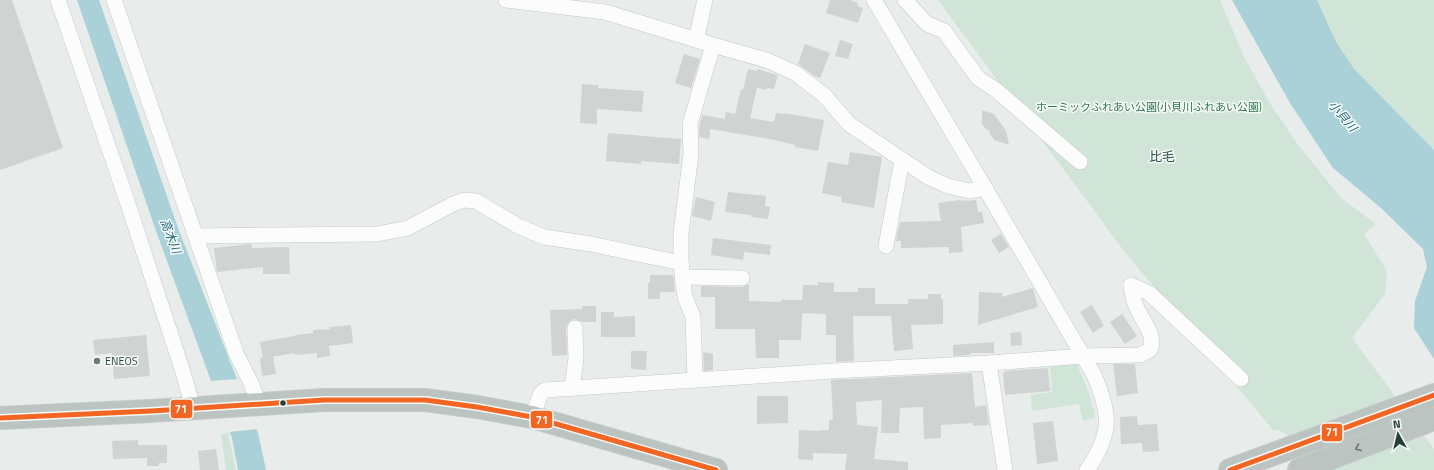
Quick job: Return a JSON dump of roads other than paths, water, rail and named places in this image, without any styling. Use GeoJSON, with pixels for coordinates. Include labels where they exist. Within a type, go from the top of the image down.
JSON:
{"type":"FeatureCollection","features":[{"type":"Feature","properties":{"kind":"highway"},"geometry":{"type":"LineString","coordinates":[[1230,470],[1434,395]]}},
{"type":"Feature","properties":{"kind":"highway"},"geometry":{"type":"LineString","coordinates":[[0,418],[202,408],[324,400],[425,400],[477,407],[532,417],[716,470]]}},
{"type":"Feature","properties":{"kind":"highway"},"geometry":{"type":"LineString","coordinates":[[1299,470],[1434,419]]}},
{"type":"Feature","properties":{"kind":"street"},"geometry":{"type":"LineString","coordinates":[[58,0],[183,372],[202,408]]}},
{"type":"Feature","properties":{"kind":"street"},"geometry":{"type":"LineString","coordinates":[[114,0],[236,353],[251,383],[256,405]]}},
{"type":"Feature","properties":{"kind":"street"},"geometry":{"type":"LineString","coordinates":[[506,0],[605,12],[769,61],[795,73],[824,95],[849,124],[928,177],[948,186],[970,191],[985,188]]}},
{"type":"Feature","properties":{"kind":"street"},"geometry":{"type":"LineString","coordinates":[[696,40],[705,0]]}},
{"type":"Feature","properties":{"kind":"street"},"geometry":{"type":"LineString","coordinates":[[874,0],[1084,356],[1102,393],[1106,408],[1107,421],[1105,436],[1100,449],[1088,470]]}},
{"type":"Feature","properties":{"kind":"street"},"geometry":{"type":"LineString","coordinates":[[905,0],[927,24],[944,30],[978,78],[996,90],[1080,162]]}},
{"type":"Feature","properties":{"kind":"street"},"geometry":{"type":"LineString","coordinates":[[695,380],[693,317],[686,297],[682,270],[681,233],[691,154],[690,124],[713,45]]}},
{"type":"Feature","properties":{"kind":"street"},"geometry":{"type":"LineString","coordinates":[[886,246],[902,160]]}},
{"type":"Feature","properties":{"kind":"street"},"geometry":{"type":"LineString","coordinates":[[196,236],[377,234],[408,228],[453,204],[464,200],[476,201],[518,226],[544,237],[591,244],[682,270],[742,278]]}},
{"type":"Feature","properties":{"kind":"street"},"geometry":{"type":"LineString","coordinates":[[532,417],[542,391],[833,371],[989,363],[1084,356],[1140,355],[1150,350],[1152,346],[1148,329],[1136,306],[1131,284],[1149,293],[1242,380]]}},
{"type":"Feature","properties":{"kind":"street"},"geometry":{"type":"LineString","coordinates":[[573,388],[572,381],[576,358],[575,328]]}},
{"type":"Feature","properties":{"kind":"street"},"geometry":{"type":"LineString","coordinates":[[989,363],[1005,470]]}},
{"type":"Feature","properties":{"kind":"water","name":"高木川"},"geometry":{"type":"Polygon","coordinates":[[[77,0],[99,0],[178,228],[258,433],[266,470],[238,470],[232,438],[156,231],[77,0]]]}},
{"type":"Feature","properties":{"kind":"water","name":"小貝川"},"geometry":{"type":"Polygon","coordinates":[[[1232,0],[1317,0],[1336,42],[1354,69],[1434,150],[1434,359],[1414,328],[1415,301],[1427,267],[1423,249],[1381,208],[1333,168],[1290,103],[1232,0]]]}},
{"type":"Feature","properties":{"kind":"place","name":"ENEOS"},"geometry":{"type":"Point","coordinates":[97,361]}},
{"type":"Feature","properties":{"kind":"district","name":"比毛"},"geometry":{"type":"Point","coordinates":[1162,156]}},
{"type":"Feature","properties":{"kind":"park label","name":"ホーミックふれあい公園(小貝川ふれあい公園)"},"geometry":{"type":"Point","coordinates":[1149,107]}}]}
